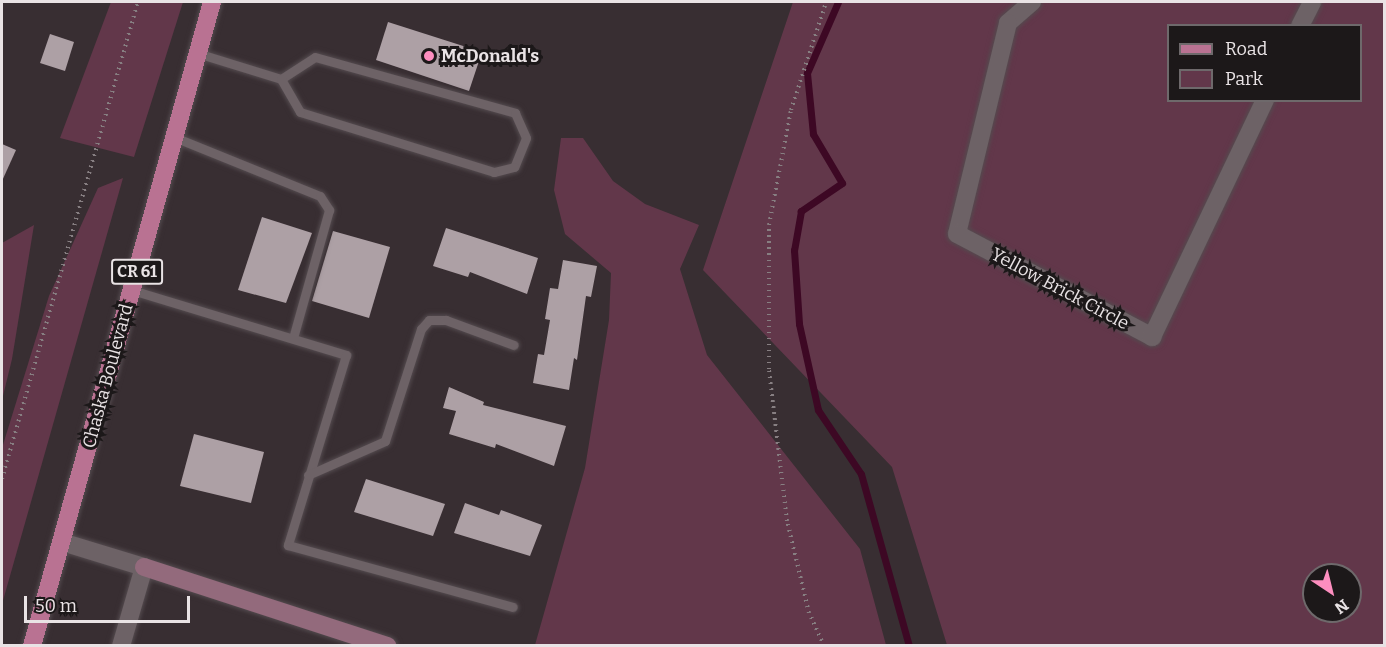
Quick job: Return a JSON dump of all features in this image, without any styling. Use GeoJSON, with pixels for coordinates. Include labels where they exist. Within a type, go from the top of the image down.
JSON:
{"type":"FeatureCollection","features":[{"type":"Feature","properties":{"kind":"main road","name":"Chaska Boulevard"},"geometry":{"type":"LineString","coordinates":[[32,645],[212,2]]}},
{"type":"Feature","properties":{"kind":"street","name":"Yellow Brick Circle"},"geometry":{"type":"LineString","coordinates":[[1032,2],[1008,23],[957,234],[1152,337],[1264,102]]}},
{"type":"Feature","properties":{"kind":"street"},"geometry":{"type":"LineString","coordinates":[[1301,24],[1312,2]]}},
{"type":"Feature","properties":{"kind":"street"},"geometry":{"type":"LineString","coordinates":[[62,542],[387,645]]}},
{"type":"Feature","properties":{"kind":"street"},"geometry":{"type":"LineString","coordinates":[[121,645],[144,567]]}},
{"type":"Feature","properties":{"kind":"lane"},"geometry":{"type":"LineString","coordinates":[[197,53],[281,79],[300,112],[494,172],[514,167],[526,138],[515,113],[315,57],[281,79]]}},
{"type":"Feature","properties":{"kind":"lane"},"geometry":{"type":"LineString","coordinates":[[174,137],[320,196],[329,210],[293,338]]}},
{"type":"Feature","properties":{"kind":"lane"},"geometry":{"type":"LineString","coordinates":[[132,290],[346,355],[288,545],[513,607]]}},
{"type":"Feature","properties":{"kind":"lane"},"geometry":{"type":"LineString","coordinates":[[308,475],[385,441],[421,329],[429,320],[446,320],[514,345]]}},
{"type":"Feature","properties":{"kind":"path"},"geometry":{"type":"LineString","coordinates":[[2,479],[138,2]]}},
{"type":"Feature","properties":{"kind":"path"},"geometry":{"type":"LineString","coordinates":[[824,645],[809,613],[787,522],[769,369],[769,225],[791,110],[826,2]]}},
{"type":"Feature","properties":{"kind":"green space"},"geometry":{"type":"Polygon","coordinates":[[[111,2],[183,2],[134,157],[60,138],[111,2]]]}},
{"type":"Feature","properties":{"kind":"green space"},"geometry":{"type":"Polygon","coordinates":[[[793,2],[1384,2],[1384,645],[947,645],[892,467],[703,270],[793,2]]]}},
{"type":"Feature","properties":{"kind":"green space"},"geometry":{"type":"Polygon","coordinates":[[[561,138],[583,138],[613,181],[645,204],[699,225],[680,269],[707,355],[860,549],[886,645],[535,645],[585,468],[609,320],[611,273],[565,234],[554,190],[561,138]]]}},
{"type":"Feature","properties":{"kind":"green space"},"geometry":{"type":"Polygon","coordinates":[[[123,178],[2,604],[2,448],[49,296],[98,188],[123,178]]]}},
{"type":"Feature","properties":{"kind":"green space"},"geometry":{"type":"Polygon","coordinates":[[[34,225],[12,359],[2,400],[2,243],[34,225]]]}},
{"type":"Feature","properties":{"kind":"building","name":"McDonald's"},"geometry":{"type":"Polygon","coordinates":[[[388,22],[482,52],[469,91],[376,60],[388,22]]]}},
{"type":"Feature","properties":{"kind":"building"},"geometry":{"type":"Polygon","coordinates":[[[50,34],[74,42],[65,71],[40,63],[50,34]]]}},
{"type":"Feature","properties":{"kind":"building"},"geometry":{"type":"Polygon","coordinates":[[[2,144],[16,150],[2,181],[2,144]]]}},
{"type":"Feature","properties":{"kind":"building"},"geometry":{"type":"Polygon","coordinates":[[[262,217],[312,233],[286,303],[238,290],[262,217]]]}},
{"type":"Feature","properties":{"kind":"building"},"geometry":{"type":"Polygon","coordinates":[[[446,228],[538,258],[527,294],[470,272],[468,277],[433,266],[446,228]]]}},
{"type":"Feature","properties":{"kind":"building"},"geometry":{"type":"Polygon","coordinates":[[[333,231],[390,247],[369,318],[312,301],[333,231]]]}},
{"type":"Feature","properties":{"kind":"building"},"geometry":{"type":"Polygon","coordinates":[[[563,260],[597,266],[591,297],[586,296],[577,360],[574,358],[569,390],[533,383],[538,354],[544,355],[550,320],[545,319],[550,288],[558,289],[563,260]]]}},
{"type":"Feature","properties":{"kind":"building"},"geometry":{"type":"Polygon","coordinates":[[[449,387],[484,402],[483,405],[566,426],[554,466],[496,444],[495,448],[449,434],[456,411],[443,408],[449,387]]]}},
{"type":"Feature","properties":{"kind":"building"},"geometry":{"type":"Polygon","coordinates":[[[194,434],[264,452],[251,503],[180,486],[194,434]]]}},
{"type":"Feature","properties":{"kind":"building"},"geometry":{"type":"Polygon","coordinates":[[[366,479],[445,504],[433,536],[354,512],[366,479]]]}},
{"type":"Feature","properties":{"kind":"building"},"geometry":{"type":"Polygon","coordinates":[[[465,503],[499,515],[501,510],[542,525],[530,556],[454,533],[465,503]]]}},
{"type":"Feature","properties":{"kind":"waterway"},"geometry":{"type":"LineString","coordinates":[[838,2],[807,73],[813,134],[842,183],[801,211],[794,250],[799,324],[818,410],[861,474],[909,646]]}},
{"type":"Feature","properties":{"kind":"place","name":"McDonald's"},"geometry":{"type":"Point","coordinates":[429,56]}}]}
